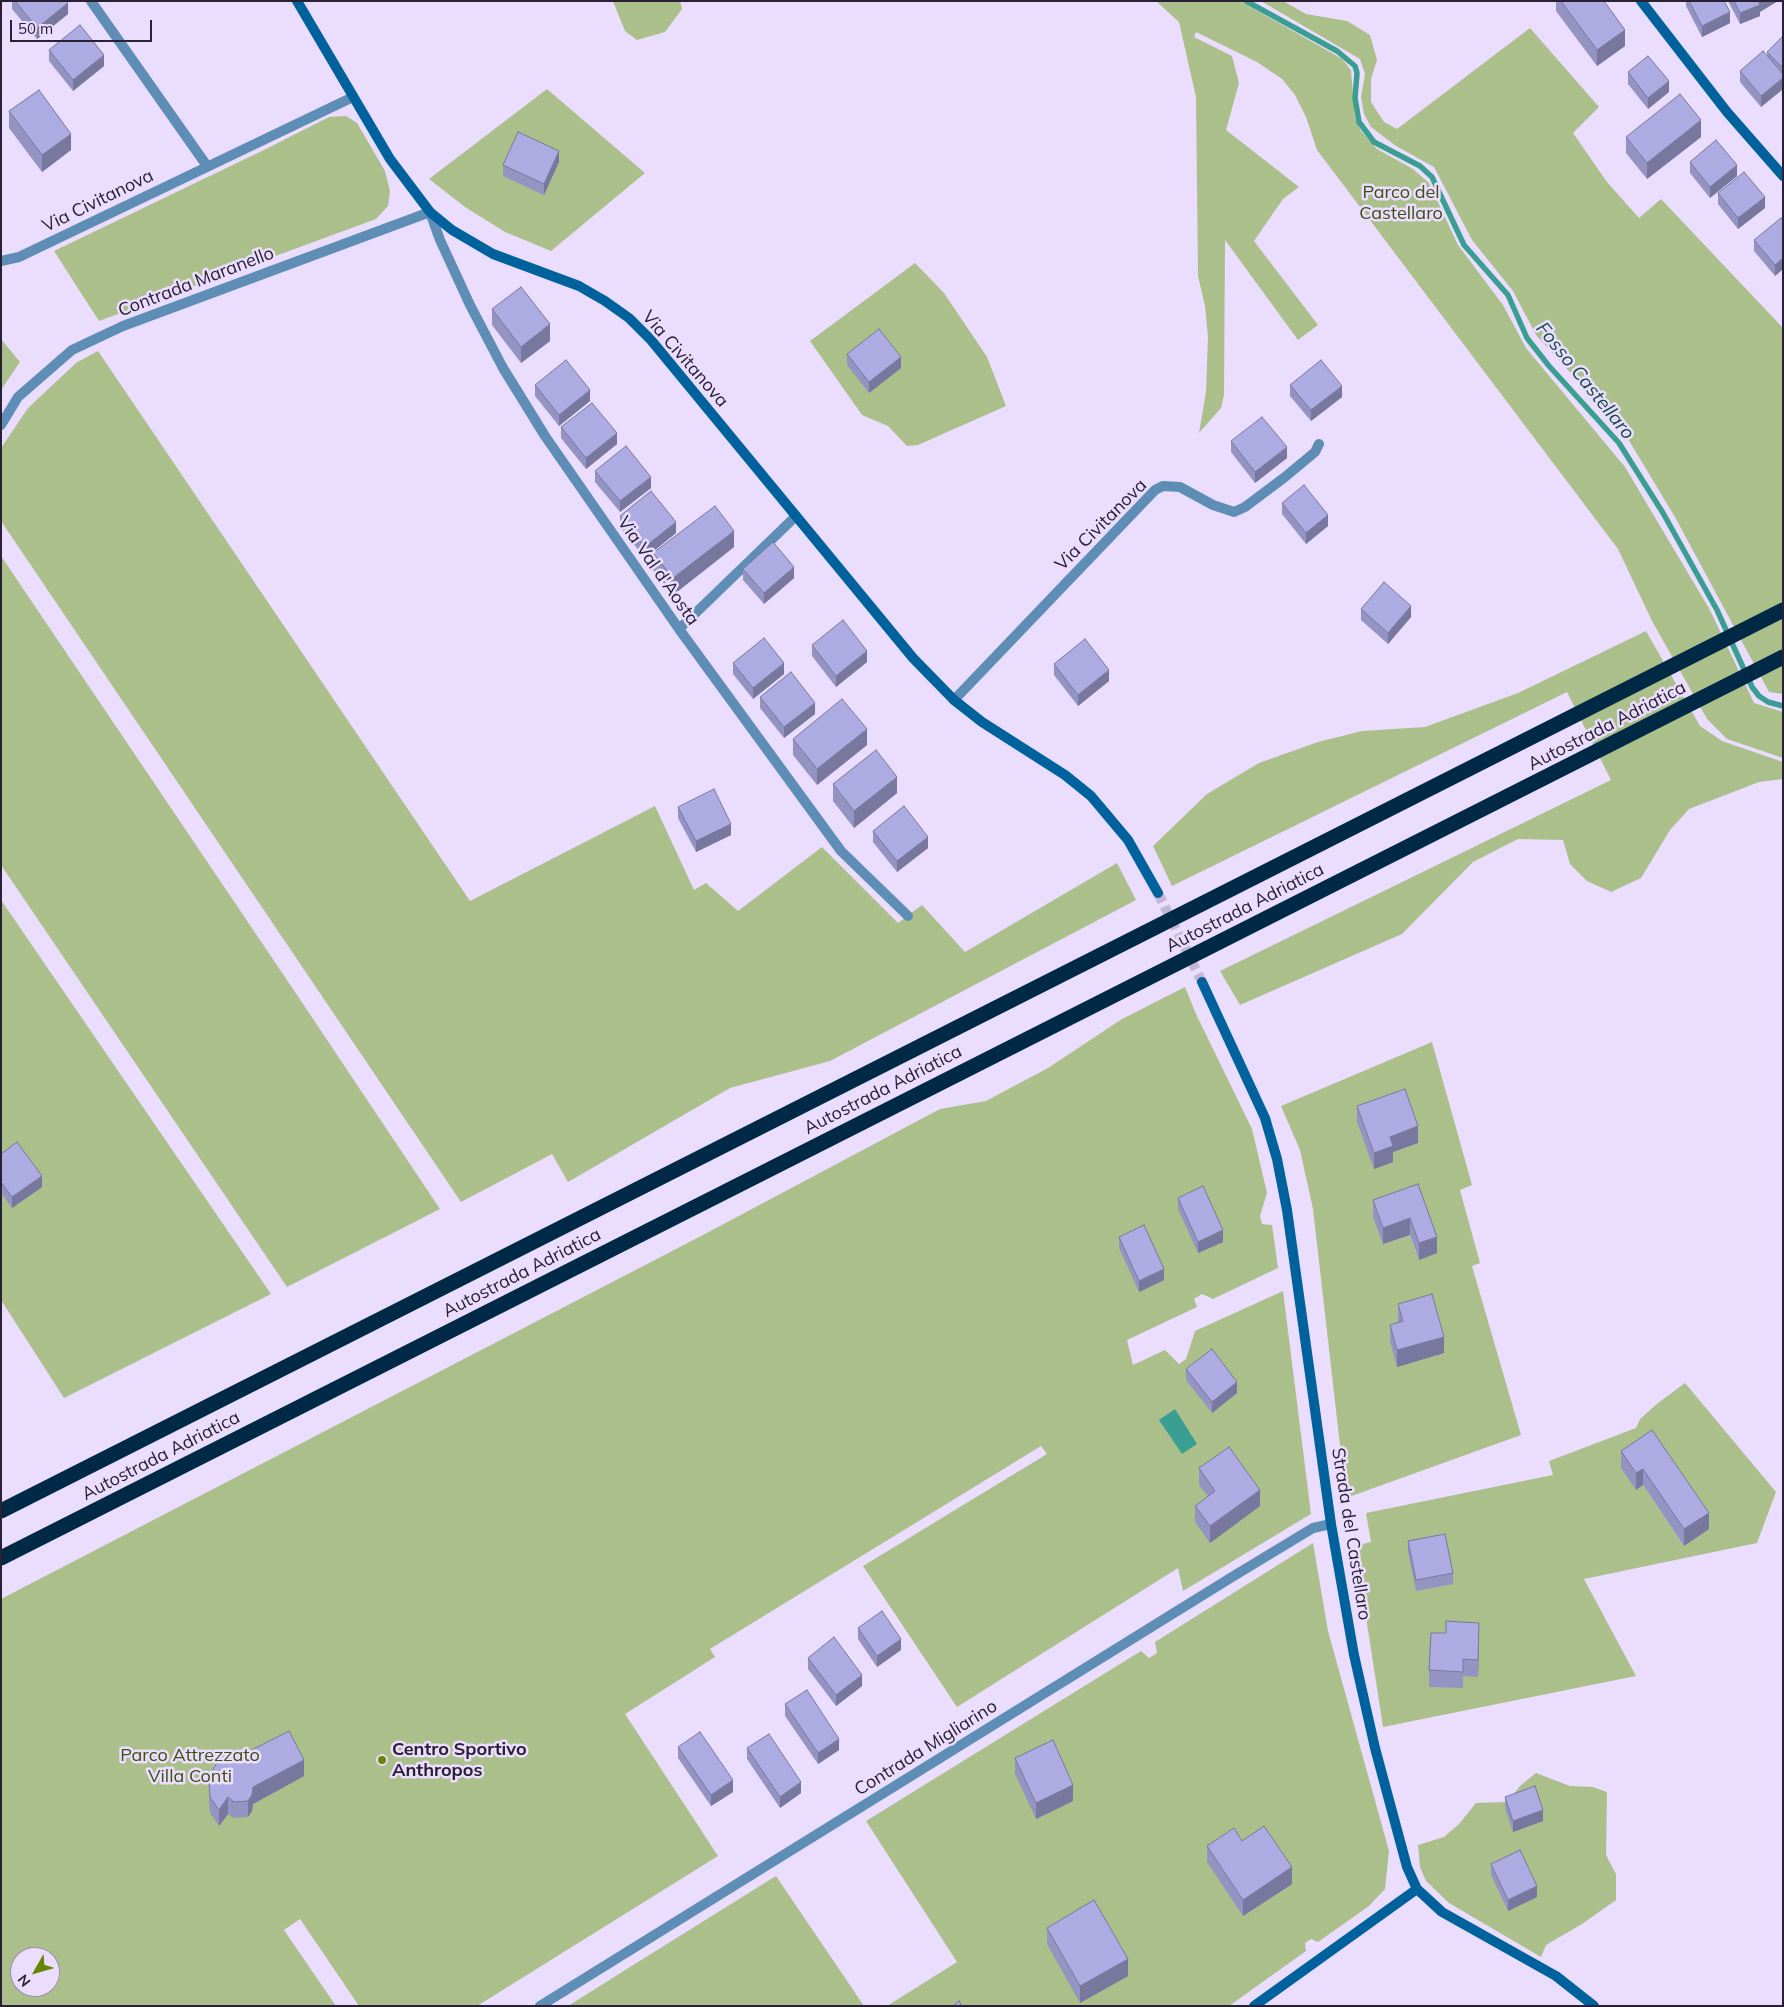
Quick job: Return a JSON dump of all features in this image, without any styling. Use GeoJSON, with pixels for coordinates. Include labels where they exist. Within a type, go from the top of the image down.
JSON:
{"type":"FeatureCollection","features":[{"type":"Feature","properties":{"kind":"highway","name":"Autostrada Adriatica"},"geometry":{"type":"LineString","coordinates":[[1,1511],[712,1150],[1573,718],[1783,610]]}},
{"type":"Feature","properties":{"kind":"highway","name":"Autostrada Adriatica"},"geometry":{"type":"LineString","coordinates":[[1,1558],[925,1089],[1592,755],[1783,657]]}},
{"type":"Feature","properties":{"kind":"street"},"geometry":{"type":"LineString","coordinates":[[91,1],[207,166]]}},
{"type":"Feature","properties":{"kind":"street","name":"Via Civitanova"},"geometry":{"type":"LineString","coordinates":[[297,1],[390,159],[430,212],[452,230],[493,254],[578,286],[605,300],[629,318],[651,340],[912,658],[954,700],[982,722],[1065,775],[1091,796],[1128,840],[1158,893]]}},
{"type":"Feature","properties":{"kind":"street"},"geometry":{"type":"LineString","coordinates":[[1641,1],[1728,112],[1783,176]]}},
{"type":"Feature","properties":{"kind":"street","name":"Via Civitanova"},"geometry":{"type":"LineString","coordinates":[[1,261],[19,258],[354,97]]}},
{"type":"Feature","properties":{"kind":"street","name":"Contrada Maranello"},"geometry":{"type":"LineString","coordinates":[[1,425],[18,397],[72,350],[123,326],[430,212]]}},
{"type":"Feature","properties":{"kind":"street","name":"Via Val d'Aosta"},"geometry":{"type":"LineString","coordinates":[[430,212],[447,256],[503,368],[545,436],[679,629],[841,851],[908,916]]}},
{"type":"Feature","properties":{"kind":"street","name":"Via Civitanova"},"geometry":{"type":"LineString","coordinates":[[954,700],[1155,490],[1163,486],[1180,487],[1213,504],[1234,512],[1245,507],[1285,477],[1315,452],[1319,444]]}},
{"type":"Feature","properties":{"kind":"street"},"geometry":{"type":"LineString","coordinates":[[679,629],[796,516]]}},
{"type":"Feature","properties":{"kind":"street","name":"Strada del Castellaro"},"geometry":{"type":"LineString","coordinates":[[1202,982],[1265,1118],[1277,1159],[1288,1210],[1331,1524],[1354,1654],[1375,1748],[1407,1867],[1418,1889],[1446,1914],[1556,1976],[1594,2006]]}},
{"type":"Feature","properties":{"kind":"street","name":"Contrada Migliarino"},"geometry":{"type":"LineString","coordinates":[[540,2006],[1232,1577],[1313,1528],[1331,1524]]}},
{"type":"Feature","properties":{"kind":"street"},"geometry":{"type":"LineString","coordinates":[[1254,2006],[1418,1889]]}},
{"type":"Feature","properties":{"kind":"green space"},"geometry":{"type":"Polygon","coordinates":[[[613,1],[680,1],[682,9],[665,32],[637,40],[625,31],[613,1]]]}},
{"type":"Feature","properties":{"kind":"green space","name":"Parco del Castellaro"},"geometry":{"type":"Polygon","coordinates":[[[1156,1],[1240,1],[1342,59],[1351,70],[1355,118],[1361,131],[1377,149],[1413,169],[1429,183],[1458,245],[1503,305],[1526,348],[1625,467],[1710,610],[1754,703],[1783,712],[1783,758],[1727,739],[1707,719],[1652,621],[1618,549],[1317,150],[1306,117],[1295,95],[1282,79],[1257,62],[1196,32],[1194,37],[1232,56],[1239,83],[1226,130],[1299,187],[1283,199],[1254,241],[1318,325],[1298,340],[1225,240],[1224,395],[1221,408],[1199,433],[1206,392],[1208,337],[1205,306],[1198,276],[1196,97],[1179,22],[1156,1]]]}},
{"type":"Feature","properties":{"kind":"green space"},"geometry":{"type":"Polygon","coordinates":[[[1261,1],[1283,1],[1306,14],[1347,21],[1370,35],[1377,60],[1371,79],[1371,102],[1384,122],[1397,129],[1530,28],[1599,107],[1573,133],[1607,182],[1639,218],[1661,199],[1783,328],[1783,694],[1769,692],[1675,517],[1622,429],[1536,335],[1513,291],[1472,240],[1434,167],[1396,146],[1371,127],[1364,114],[1361,97],[1365,74],[1360,59],[1261,1]]]}},
{"type":"Feature","properties":{"kind":"green space"},"geometry":{"type":"Polygon","coordinates":[[[547,89],[645,173],[551,251],[505,232],[465,207],[429,179],[547,89]]]}},
{"type":"Feature","properties":{"kind":"green space"},"geometry":{"type":"Polygon","coordinates":[[[346,116],[357,123],[385,171],[390,191],[388,206],[376,219],[99,321],[54,251],[329,117],[346,116]]]}},
{"type":"Feature","properties":{"kind":"green space"},"geometry":{"type":"Polygon","coordinates":[[[915,263],[944,293],[987,357],[1006,406],[918,445],[907,446],[888,426],[862,415],[810,341],[915,263]]]}},
{"type":"Feature","properties":{"kind":"green space"},"geometry":{"type":"Polygon","coordinates":[[[1,339],[20,362],[1,390],[1,339]]]}},
{"type":"Feature","properties":{"kind":"green space"},"geometry":{"type":"Polygon","coordinates":[[[98,351],[470,901],[655,806],[694,890],[706,883],[738,911],[822,847],[898,923],[922,905],[965,952],[1117,863],[1136,900],[830,1061],[730,1088],[568,1182],[552,1154],[461,1202],[1,521],[1,448],[28,408],[76,363],[98,351]]]}},
{"type":"Feature","properties":{"kind":"green space"},"geometry":{"type":"Polygon","coordinates":[[[1,556],[440,1209],[287,1287],[1,865],[1,556]]]}},
{"type":"Feature","properties":{"kind":"green space"},"geometry":{"type":"Polygon","coordinates":[[[1646,631],[1700,726],[1722,741],[1783,762],[1783,779],[1759,782],[1689,809],[1670,830],[1641,878],[1611,892],[1587,881],[1570,864],[1563,840],[1518,839],[1473,862],[1402,934],[1240,1005],[1220,971],[1611,780],[1567,692],[1172,886],[1153,846],[1207,794],[1259,763],[1318,742],[1362,731],[1425,727],[1518,693],[1646,631]]]}},
{"type":"Feature","properties":{"kind":"green space"},"geometry":{"type":"Polygon","coordinates":[[[1,900],[271,1294],[64,1398],[1,1300],[1,900]]]}},
{"type":"Feature","properties":{"kind":"green space","name":"Parco Attrezzato Villa Conti"},"geometry":{"type":"Polygon","coordinates":[[[1185,987],[1196,1014],[1252,1129],[1267,1193],[1260,1216],[1262,1224],[1272,1225],[1278,1268],[1213,1299],[1202,1294],[1194,1299],[1197,1307],[1127,1340],[1133,1365],[1165,1350],[1179,1364],[1186,1359],[1195,1331],[1283,1291],[1311,1514],[1183,1591],[1178,1568],[957,1707],[863,1566],[1047,1454],[1041,1446],[710,1649],[715,1657],[625,1714],[718,1856],[477,2006],[359,2006],[300,1919],[284,1930],[336,2006],[1,2006],[1,1599],[703,1235],[940,1109],[986,1101],[1048,1068],[1122,1019],[1185,987]]]}},
{"type":"Feature","properties":{"kind":"green space"},"geometry":{"type":"Polygon","coordinates":[[[1432,1042],[1472,1185],[1460,1190],[1480,1263],[1472,1266],[1521,1435],[1346,1498],[1313,1209],[1300,1150],[1281,1106],[1432,1042]],[[1418,1201],[1383,1244],[1410,1235],[1419,1260],[1418,1201]]]}},
{"type":"Feature","properties":{"kind":"green space"},"geometry":{"type":"Polygon","coordinates":[[[1685,1383],[1776,1492],[1757,1543],[1584,1579],[1636,1676],[1383,1727],[1355,1546],[1371,1542],[1366,1513],[1553,1475],[1549,1461],[1636,1428],[1640,1419],[1685,1383]],[[1652,1447],[1636,1489],[1643,1485],[1684,1546],[1652,1447]]]}},
{"type":"Feature","properties":{"kind":"green space"},"geometry":{"type":"Polygon","coordinates":[[[1313,1543],[1328,1631],[1389,1851],[1385,1889],[1369,1906],[1318,1942],[1311,1939],[1305,1943],[1306,1951],[1229,2006],[887,2006],[957,1962],[866,1821],[1141,1651],[1149,1658],[1157,1653],[1155,1642],[1313,1543]]]}},
{"type":"Feature","properties":{"kind":"green space"},"geometry":{"type":"Polygon","coordinates":[[[1536,1773],[1570,1786],[1593,1787],[1607,1792],[1606,1855],[1616,1874],[1616,1900],[1582,1924],[1546,1945],[1541,1957],[1449,1903],[1426,1881],[1420,1867],[1418,1845],[1444,1837],[1459,1824],[1476,1803],[1507,1802],[1520,1786],[1536,1773]]]}},
{"type":"Feature","properties":{"kind":"green space"},"geometry":{"type":"Polygon","coordinates":[[[776,1876],[864,2006],[568,2006],[638,1962],[776,1876]]]}},
{"type":"Feature","properties":{"kind":"shaded area"},"geometry":{"type":"Polygon","coordinates":[[[1175,1409],[1197,1444],[1182,1454],[1159,1420],[1175,1409]]]}},
{"type":"Feature","properties":{"kind":"building"},"geometry":{"type":"Polygon","coordinates":[[[15,1],[66,1],[68,3],[37,28],[15,1]]]}},
{"type":"Feature","properties":{"kind":"building"},"geometry":{"type":"Polygon","coordinates":[[[1561,1],[1604,1],[1625,30],[1597,50],[1561,1]]]}},
{"type":"Feature","properties":{"kind":"building"},"geometry":{"type":"Polygon","coordinates":[[[1689,1],[1724,1],[1730,12],[1702,26],[1689,1]]]}},
{"type":"Feature","properties":{"kind":"building"},"geometry":{"type":"Polygon","coordinates":[[[1734,1],[1758,1],[1760,5],[1740,13],[1734,1]]]}},
{"type":"Feature","properties":{"kind":"building"},"geometry":{"type":"Polygon","coordinates":[[[80,25],[104,55],[73,80],[49,50],[80,25]]]}},
{"type":"Feature","properties":{"kind":"building"},"geometry":{"type":"Polygon","coordinates":[[[1783,36],[1783,68],[1767,52],[1783,36]]]}},
{"type":"Feature","properties":{"kind":"building"},"geometry":{"type":"Polygon","coordinates":[[[1763,51],[1783,74],[1783,78],[1761,96],[1740,71],[1763,51]]]}},
{"type":"Feature","properties":{"kind":"building"},"geometry":{"type":"Polygon","coordinates":[[[1648,56],[1669,81],[1648,98],[1628,72],[1648,56]]]}},
{"type":"Feature","properties":{"kind":"building"},"geometry":{"type":"Polygon","coordinates":[[[39,90],[71,134],[42,155],[9,111],[39,90]]]}},
{"type":"Feature","properties":{"kind":"building"},"geometry":{"type":"Polygon","coordinates":[[[1680,94],[1701,120],[1647,163],[1626,137],[1680,94]]]}},
{"type":"Feature","properties":{"kind":"building"},"geometry":{"type":"Polygon","coordinates":[[[518,132],[559,151],[544,184],[503,165],[518,132]]]}},
{"type":"Feature","properties":{"kind":"building"},"geometry":{"type":"Polygon","coordinates":[[[1716,140],[1737,165],[1710,187],[1690,162],[1716,140]]]}},
{"type":"Feature","properties":{"kind":"building"},"geometry":{"type":"Polygon","coordinates":[[[1744,172],[1765,197],[1738,218],[1718,193],[1744,172]]]}},
{"type":"Feature","properties":{"kind":"building"},"geometry":{"type":"Polygon","coordinates":[[[1781,218],[1783,221],[1783,258],[1775,265],[1754,240],[1781,218]]]}},
{"type":"Feature","properties":{"kind":"building"},"geometry":{"type":"Polygon","coordinates":[[[521,287],[550,324],[521,347],[492,309],[521,287]]]}},
{"type":"Feature","properties":{"kind":"building"},"geometry":{"type":"Polygon","coordinates":[[[879,329],[901,357],[869,382],[847,354],[879,329]]]}},
{"type":"Feature","properties":{"kind":"building"},"geometry":{"type":"Polygon","coordinates":[[[566,360],[590,390],[559,415],[535,385],[566,360]]]}},
{"type":"Feature","properties":{"kind":"building"},"geometry":{"type":"Polygon","coordinates":[[[1321,360],[1342,386],[1311,410],[1290,385],[1321,360]]]}},
{"type":"Feature","properties":{"kind":"building"},"geometry":{"type":"Polygon","coordinates":[[[592,403],[617,433],[586,458],[561,427],[592,403]]]}},
{"type":"Feature","properties":{"kind":"building"},"geometry":{"type":"Polygon","coordinates":[[[1262,417],[1287,447],[1255,472],[1231,441],[1262,417]]]}},
{"type":"Feature","properties":{"kind":"building"},"geometry":{"type":"Polygon","coordinates":[[[626,446],[651,477],[620,501],[595,471],[626,446]]]}},
{"type":"Feature","properties":{"kind":"building"},"geometry":{"type":"Polygon","coordinates":[[[1304,485],[1328,515],[1306,533],[1282,503],[1304,485]]]}},
{"type":"Feature","properties":{"kind":"building"},"geometry":{"type":"Polygon","coordinates":[[[651,491],[676,522],[645,547],[620,516],[651,491]]]}},
{"type":"Feature","properties":{"kind":"building"},"geometry":{"type":"Polygon","coordinates":[[[715,506],[734,531],[673,578],[653,553],[715,506]]]}},
{"type":"Feature","properties":{"kind":"building"},"geometry":{"type":"Polygon","coordinates":[[[773,542],[794,567],[764,593],[743,569],[773,542]]]}},
{"type":"Feature","properties":{"kind":"building"},"geometry":{"type":"Polygon","coordinates":[[[1384,582],[1411,606],[1388,633],[1361,609],[1384,582]]]}},
{"type":"Feature","properties":{"kind":"building"},"geometry":{"type":"Polygon","coordinates":[[[843,620],[867,651],[836,676],[812,645],[843,620]]]}},
{"type":"Feature","properties":{"kind":"building"},"geometry":{"type":"Polygon","coordinates":[[[764,638],[784,663],[753,688],[733,663],[764,638]]]}},
{"type":"Feature","properties":{"kind":"building"},"geometry":{"type":"Polygon","coordinates":[[[1085,639],[1109,670],[1078,695],[1054,664],[1085,639]]]}},
{"type":"Feature","properties":{"kind":"building"},"geometry":{"type":"Polygon","coordinates":[[[791,672],[815,703],[784,727],[760,697],[791,672]]]}},
{"type":"Feature","properties":{"kind":"building"},"geometry":{"type":"Polygon","coordinates":[[[842,699],[867,729],[817,769],[793,739],[842,699]]]}},
{"type":"Feature","properties":{"kind":"building"},"geometry":{"type":"Polygon","coordinates":[[[876,750],[897,777],[854,811],[833,784],[876,750]]]}},
{"type":"Feature","properties":{"kind":"building"},"geometry":{"type":"Polygon","coordinates":[[[714,789],[731,824],[696,841],[678,807],[714,789]]]}},
{"type":"Feature","properties":{"kind":"building"},"geometry":{"type":"Polygon","coordinates":[[[904,806],[928,837],[897,861],[873,831],[904,806]]]}},
{"type":"Feature","properties":{"kind":"building"},"geometry":{"type":"Polygon","coordinates":[[[1405,1089],[1418,1126],[1390,1137],[1393,1146],[1374,1153],[1357,1106],[1405,1089]]]}},
{"type":"Feature","properties":{"kind":"building"},"geometry":{"type":"Polygon","coordinates":[[[17,1142],[42,1176],[12,1197],[1,1182],[1,1154],[17,1142]]]}},
{"type":"Feature","properties":{"kind":"building"},"geometry":{"type":"Polygon","coordinates":[[[1418,1184],[1437,1237],[1419,1243],[1410,1218],[1383,1228],[1373,1200],[1418,1184]]]}},
{"type":"Feature","properties":{"kind":"building"},"geometry":{"type":"Polygon","coordinates":[[[1203,1186],[1223,1230],[1198,1242],[1178,1198],[1203,1186]]]}},
{"type":"Feature","properties":{"kind":"building"},"geometry":{"type":"Polygon","coordinates":[[[1144,1225],[1164,1269],[1139,1281],[1119,1237],[1144,1225]]]}},
{"type":"Feature","properties":{"kind":"building"},"geometry":{"type":"Polygon","coordinates":[[[1432,1294],[1444,1337],[1397,1350],[1390,1325],[1403,1321],[1398,1304],[1432,1294]]]}},
{"type":"Feature","properties":{"kind":"building"},"geometry":{"type":"Polygon","coordinates":[[[1212,1349],[1237,1382],[1212,1402],[1186,1369],[1212,1349]]]}},
{"type":"Feature","properties":{"kind":"building"},"geometry":{"type":"Polygon","coordinates":[[[1652,1430],[1709,1513],[1684,1529],[1643,1469],[1636,1473],[1621,1451],[1652,1430]]]}},
{"type":"Feature","properties":{"kind":"building"},"geometry":{"type":"Polygon","coordinates":[[[1229,1447],[1260,1490],[1210,1526],[1195,1506],[1215,1491],[1199,1468],[1229,1447]]]}},
{"type":"Feature","properties":{"kind":"building"},"geometry":{"type":"Polygon","coordinates":[[[1445,1534],[1453,1573],[1416,1580],[1408,1541],[1445,1534]]]}},
{"type":"Feature","properties":{"kind":"building"},"geometry":{"type":"Polygon","coordinates":[[[882,1611],[901,1639],[877,1656],[858,1628],[882,1611]]]}},
{"type":"Feature","properties":{"kind":"building"},"geometry":{"type":"Polygon","coordinates":[[[1446,1621],[1479,1623],[1478,1660],[1463,1659],[1463,1672],[1429,1670],[1431,1633],[1446,1633],[1446,1621]]]}},
{"type":"Feature","properties":{"kind":"building"},"geometry":{"type":"Polygon","coordinates":[[[834,1637],[862,1675],[836,1695],[808,1658],[834,1637]]]}},
{"type":"Feature","properties":{"kind":"building"},"geometry":{"type":"Polygon","coordinates":[[[807,1690],[839,1739],[818,1753],[785,1704],[807,1690]]]}},
{"type":"Feature","properties":{"kind":"building"},"geometry":{"type":"Polygon","coordinates":[[[289,1731],[304,1760],[253,1787],[252,1795],[248,1801],[234,1802],[228,1797],[219,1810],[210,1797],[209,1784],[212,1771],[220,1758],[228,1753],[232,1760],[289,1731]]]}},
{"type":"Feature","properties":{"kind":"building"},"geometry":{"type":"Polygon","coordinates":[[[700,1732],[733,1780],[711,1795],[678,1747],[700,1732]]]}},
{"type":"Feature","properties":{"kind":"building"},"geometry":{"type":"Polygon","coordinates":[[[769,1734],[801,1782],[780,1797],[747,1748],[769,1734]]]}},
{"type":"Feature","properties":{"kind":"building"},"geometry":{"type":"Polygon","coordinates":[[[1053,1740],[1073,1785],[1036,1803],[1015,1758],[1053,1740]]]}},
{"type":"Feature","properties":{"kind":"building"},"geometry":{"type":"Polygon","coordinates":[[[1535,1786],[1543,1810],[1513,1821],[1505,1797],[1535,1786]]]}},
{"type":"Feature","properties":{"kind":"building"},"geometry":{"type":"Polygon","coordinates":[[[1264,1826],[1292,1867],[1243,1900],[1207,1846],[1234,1828],[1242,1841],[1264,1826]]]}},
{"type":"Feature","properties":{"kind":"building"},"geometry":{"type":"Polygon","coordinates":[[[1520,1850],[1537,1886],[1508,1900],[1491,1864],[1520,1850]]]}},
{"type":"Feature","properties":{"kind":"building"},"geometry":{"type":"Polygon","coordinates":[[[1094,1900],[1128,1959],[1080,1986],[1047,1928],[1094,1900]]]}},
{"type":"Feature","properties":{"kind":"building"},"geometry":{"type":"Polygon","coordinates":[[[959,2001],[962,2006],[953,2006],[959,2001]]]}},
{"type":"Feature","properties":{"kind":"waterway","name":"Fosso Castellaro"},"geometry":{"type":"LineString","coordinates":[[1246,1],[1337,51],[1355,66],[1357,73],[1355,98],[1359,122],[1374,142],[1420,166],[1432,177],[1464,245],[1508,295],[1527,338],[1549,366],[1619,443],[1663,513],[1717,610],[1752,687],[1759,696],[1768,702],[1783,706]]}},
{"type":"Feature","properties":{"kind":"tunnel"},"geometry":{"type":"LineString","coordinates":[[1158,893],[1202,982]]}},
{"type":"Feature","properties":{"kind":"place","name":"Centro Sportivo Anthropos"},"geometry":{"type":"Point","coordinates":[382,1760]}}]}
